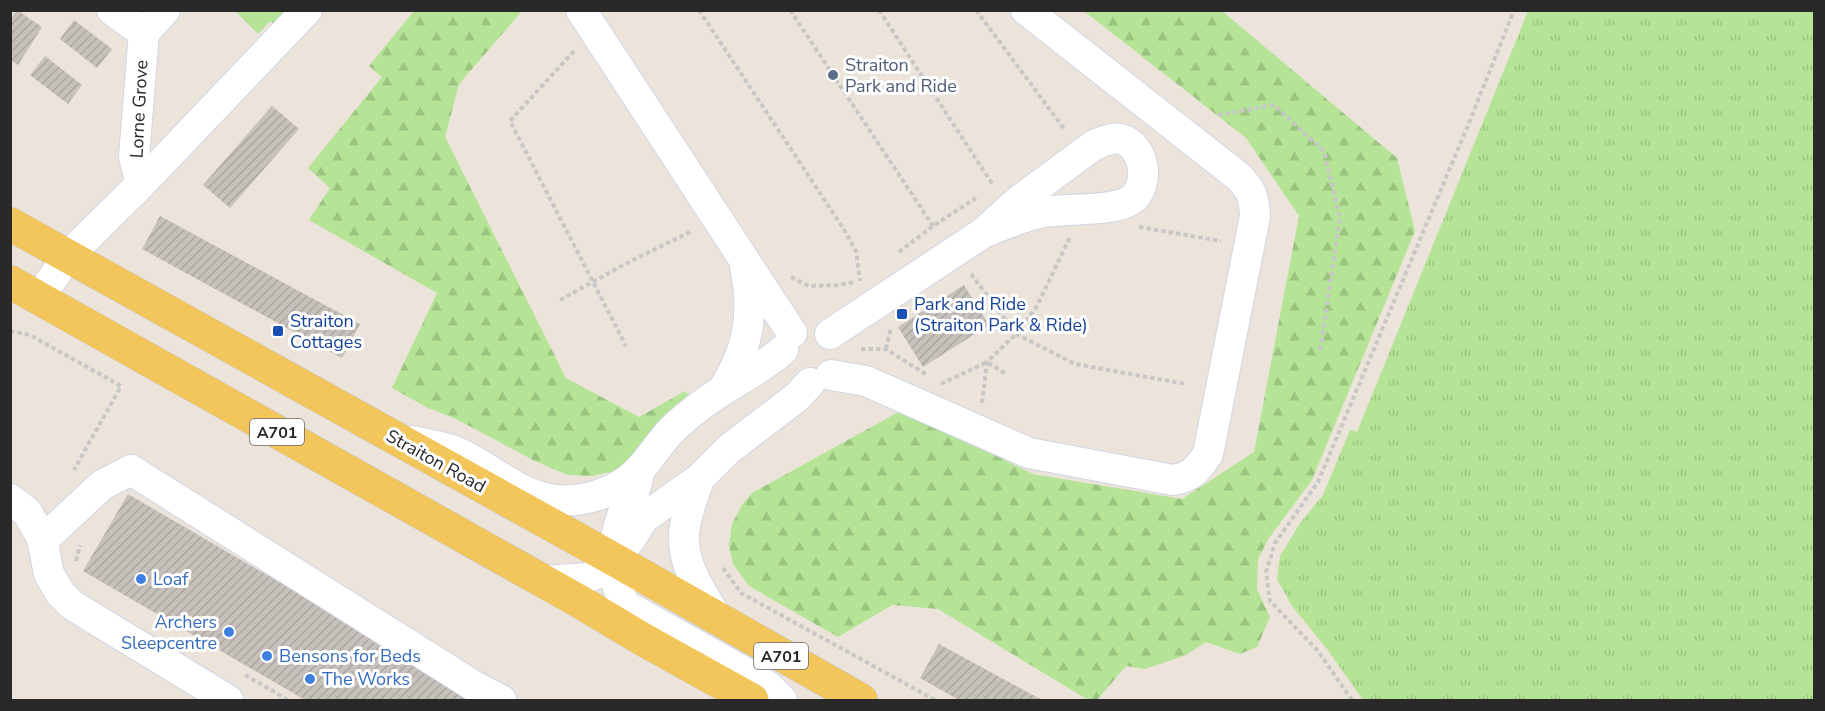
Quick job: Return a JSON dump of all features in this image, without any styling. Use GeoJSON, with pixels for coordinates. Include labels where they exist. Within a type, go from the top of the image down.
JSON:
{"type":"FeatureCollection","features":[{"type":"Feature","properties":{"kind":"main road","name":"Straiton Road"},"geometry":{"type":"LineString","coordinates":[[10,224],[615,560],[852,697]]}},
{"type":"Feature","properties":{"kind":"main road","name":"A701"},"geometry":{"type":"LineString","coordinates":[[10,282],[752,700]]}},
{"type":"Feature","properties":{"kind":"street"},"geometry":{"type":"LineString","coordinates":[[112,10],[144,33],[165,10]]}},
{"type":"Feature","properties":{"kind":"street"},"geometry":{"type":"LineString","coordinates":[[39,298],[68,256],[141,184],[307,10]]}},
{"type":"Feature","properties":{"kind":"street"},"geometry":{"type":"LineString","coordinates":[[581,10],[742,254],[788,342],[786,367],[791,374],[820,379],[866,381],[1029,453],[1173,480],[1187,477],[1199,467],[1208,454],[1255,216],[1251,189],[1026,10]]}},
{"type":"Feature","properties":{"kind":"street","name":"Lorne Grove"},"geometry":{"type":"LineString","coordinates":[[141,184],[134,157],[144,33]]}},
{"type":"Feature","properties":{"kind":"street"},"geometry":{"type":"LineString","coordinates":[[830,334],[983,233],[1017,202],[1094,145],[1107,140],[1121,140],[1133,146],[1140,156],[1143,172],[1133,199],[1116,206],[1025,216],[983,233]]}},
{"type":"Feature","properties":{"kind":"street"},"geometry":{"type":"LineString","coordinates":[[723,390],[742,352],[748,326],[750,292],[742,254]]}},
{"type":"Feature","properties":{"kind":"street"},"geometry":{"type":"LineString","coordinates":[[392,437],[456,452],[534,495],[560,501],[601,495],[640,470],[671,431],[723,390],[768,363],[804,327],[822,328],[836,341],[839,350],[836,367],[729,449],[699,479],[644,518],[634,535],[606,569],[586,578],[544,581]]}},
{"type":"Feature","properties":{"kind":"street"},"geometry":{"type":"LineString","coordinates":[[42,541],[102,485],[131,470],[474,686],[501,700]]}},
{"type":"Feature","properties":{"kind":"street"},"geometry":{"type":"LineString","coordinates":[[640,470],[634,492],[619,524],[615,575],[618,593],[625,605],[750,675],[769,687],[782,700]]}},
{"type":"Feature","properties":{"kind":"street"},"geometry":{"type":"LineString","coordinates":[[699,479],[684,532],[684,547],[695,581],[719,621]]}},
{"type":"Feature","properties":{"kind":"street"},"geometry":{"type":"LineString","coordinates":[[10,498],[27,512],[42,541],[50,574],[60,593],[72,605],[228,700]]}},
{"type":"Feature","properties":{"kind":"path"},"geometry":{"type":"LineString","coordinates":[[699,10],[843,228],[856,251],[876,303]]}},
{"type":"Feature","properties":{"kind":"path"},"geometry":{"type":"LineString","coordinates":[[790,10],[933,226]]}},
{"type":"Feature","properties":{"kind":"path"},"geometry":{"type":"LineString","coordinates":[[879,10],[994,187]]}},
{"type":"Feature","properties":{"kind":"path"},"geometry":{"type":"LineString","coordinates":[[976,10],[1069,136]]}},
{"type":"Feature","properties":{"kind":"path"},"geometry":{"type":"LineString","coordinates":[[1352,700],[1317,651],[1270,601],[1266,572],[1275,543],[1318,482],[1514,10]]}},
{"type":"Feature","properties":{"kind":"path"},"geometry":{"type":"LineString","coordinates":[[578,47],[510,121],[626,346]]}},
{"type":"Feature","properties":{"kind":"path"},"geometry":{"type":"LineString","coordinates":[[1218,116],[1274,105],[1324,151],[1340,218],[1320,352]]}},
{"type":"Feature","properties":{"kind":"path"},"geometry":{"type":"LineString","coordinates":[[986,192],[1002,181]]}},
{"type":"Feature","properties":{"kind":"path"},"geometry":{"type":"LineString","coordinates":[[897,253],[933,226],[977,198]]}},
{"type":"Feature","properties":{"kind":"path"},"geometry":{"type":"LineString","coordinates":[[1135,226],[1224,242],[1227,247]]}},
{"type":"Feature","properties":{"kind":"path"},"geometry":{"type":"LineString","coordinates":[[869,274],[886,349],[941,384],[987,362],[1039,308],[1070,243],[1073,228]]}},
{"type":"Feature","properties":{"kind":"path"},"geometry":{"type":"LineString","coordinates":[[560,300],[697,229]]}},
{"type":"Feature","properties":{"kind":"path"},"geometry":{"type":"LineString","coordinates":[[969,271],[1016,334],[1075,364],[1186,384]]}},
{"type":"Feature","properties":{"kind":"path"},"geometry":{"type":"LineString","coordinates":[[787,275],[809,286],[838,285],[876,303]]}},
{"type":"Feature","properties":{"kind":"path"},"geometry":{"type":"LineString","coordinates":[[10,331],[30,335],[121,386],[74,470]]}},
{"type":"Feature","properties":{"kind":"path"},"geometry":{"type":"LineString","coordinates":[[987,362],[1006,374]]}},
{"type":"Feature","properties":{"kind":"path"},"geometry":{"type":"LineString","coordinates":[[981,407],[987,362]]}},
{"type":"Feature","properties":{"kind":"path"},"geometry":{"type":"LineString","coordinates":[[71,514],[83,526],[76,562]]}},
{"type":"Feature","properties":{"kind":"path"},"geometry":{"type":"LineString","coordinates":[[720,565],[741,593],[935,700]]}},
{"type":"Feature","properties":{"kind":"path"},"geometry":{"type":"LineString","coordinates":[[237,670],[288,700]]}},
{"type":"Feature","properties":{"kind":"green space"},"geometry":{"type":"Polygon","coordinates":[[[235,11],[298,11],[280,30],[270,21],[258,34],[235,11]]]}},
{"type":"Feature","properties":{"kind":"green space"},"geometry":{"type":"Polygon","coordinates":[[[414,11],[522,11],[459,84],[445,137],[566,378],[639,417],[685,391],[692,399],[624,469],[592,476],[567,475],[533,460],[456,419],[428,408],[392,388],[437,293],[309,220],[330,188],[308,168],[382,77],[369,66],[414,11]]]}},
{"type":"Feature","properties":{"kind":"green space"},"geometry":{"type":"Polygon","coordinates":[[[1084,11],[1222,11],[1397,158],[1415,231],[1312,480],[1269,538],[1258,559],[1257,589],[1270,617],[1257,647],[1240,654],[1206,642],[1186,655],[1145,669],[1126,666],[1097,700],[1088,700],[938,609],[892,605],[838,637],[749,586],[733,564],[729,546],[732,524],[742,505],[752,493],[902,410],[1033,474],[1182,499],[1254,452],[1299,216],[1246,138],[1084,11]]]}},
{"type":"Feature","properties":{"kind":"green space"},"geometry":{"type":"Polygon","coordinates":[[[1528,11],[1814,11],[1814,700],[1363,700],[1327,649],[1292,606],[1277,579],[1280,556],[1300,523],[1323,495],[1350,430],[1357,432],[1528,11]]]}},
{"type":"Feature","properties":{"kind":"building"},"geometry":{"type":"Polygon","coordinates":[[[17,10],[42,27],[18,65],[10,60],[10,20],[17,10]]]}},
{"type":"Feature","properties":{"kind":"building"},"geometry":{"type":"Polygon","coordinates":[[[74,20],[112,49],[97,68],[60,39],[74,20]]]}},
{"type":"Feature","properties":{"kind":"building"},"geometry":{"type":"Polygon","coordinates":[[[45,56],[82,85],[68,104],[30,75],[45,56]]]}},
{"type":"Feature","properties":{"kind":"building"},"geometry":{"type":"Polygon","coordinates":[[[272,106],[299,129],[230,208],[203,185],[272,106]]]}},
{"type":"Feature","properties":{"kind":"building"},"geometry":{"type":"Polygon","coordinates":[[[160,216],[360,324],[342,358],[142,249],[160,216]]]}},
{"type":"Feature","properties":{"kind":"building"},"geometry":{"type":"Polygon","coordinates":[[[964,285],[989,325],[923,367],[898,327],[964,285]]]}},
{"type":"Feature","properties":{"kind":"building"},"geometry":{"type":"Polygon","coordinates":[[[128,494],[481,700],[305,700],[83,571],[128,494]]]}},
{"type":"Feature","properties":{"kind":"building"},"geometry":{"type":"Polygon","coordinates":[[[939,644],[1042,700],[959,700],[920,678],[939,644]]]}},
{"type":"Feature","properties":{"kind":"place","name":"Straiton Park and Ride"},"geometry":{"type":"Point","coordinates":[833,75]}},
{"type":"Feature","properties":{"kind":"place","name":"Park and Ride (Straiton Park & Ride)"},"geometry":{"type":"Point","coordinates":[902,314]}},
{"type":"Feature","properties":{"kind":"place","name":"Straiton Cottages"},"geometry":{"type":"Point","coordinates":[278,331]}},
{"type":"Feature","properties":{"kind":"place","name":"Loaf"},"geometry":{"type":"Point","coordinates":[141,579]}},
{"type":"Feature","properties":{"kind":"place","name":"Archers Sleepcentre"},"geometry":{"type":"Point","coordinates":[229,632]}},
{"type":"Feature","properties":{"kind":"place","name":"Bensons for Beds"},"geometry":{"type":"Point","coordinates":[267,656]}},
{"type":"Feature","properties":{"kind":"place","name":"The Works"},"geometry":{"type":"Point","coordinates":[310,679]}}]}
